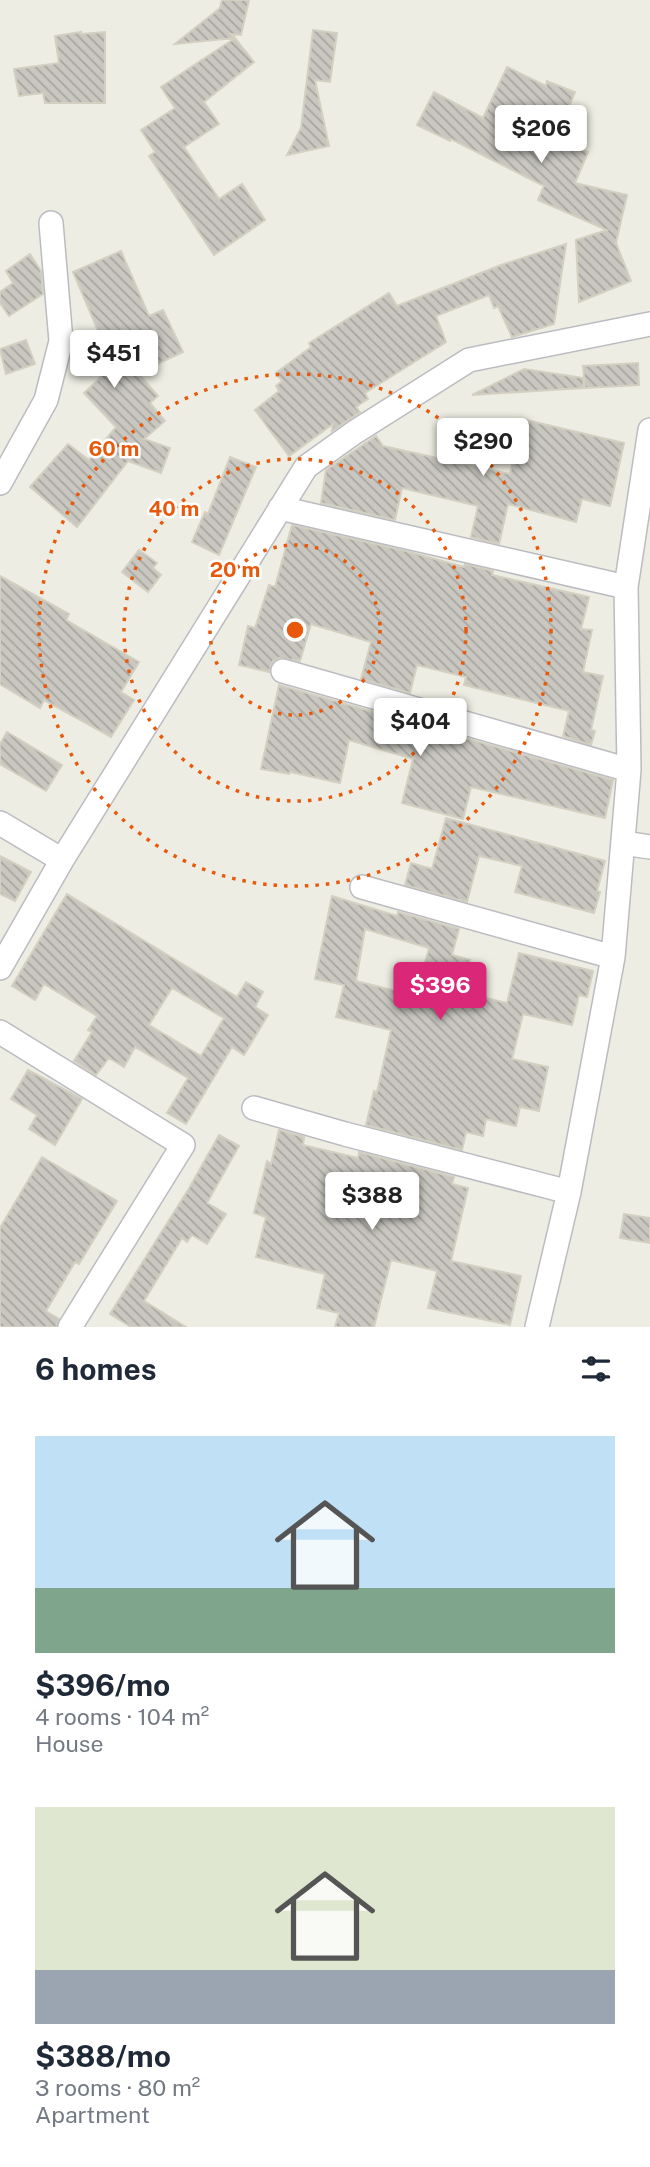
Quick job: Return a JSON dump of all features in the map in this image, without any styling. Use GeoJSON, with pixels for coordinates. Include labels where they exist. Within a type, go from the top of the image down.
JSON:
{"type":"FeatureCollection","features":[{"type":"Feature","properties":{"kind":"street"},"geometry":{"type":"LineString","coordinates":[[0,483],[46,400],[61,341],[51,223]]}},
{"type":"Feature","properties":{"kind":"street"},"geometry":{"type":"LineString","coordinates":[[0,968],[62,860],[306,467],[355,432],[469,360],[650,324]]}},
{"type":"Feature","properties":{"kind":"street"},"geometry":{"type":"LineString","coordinates":[[537,1327],[569,1192],[613,957],[629,770],[626,587],[650,435]]}},
{"type":"Feature","properties":{"kind":"street"},"geometry":{"type":"LineString","coordinates":[[280,508],[626,587]]}},
{"type":"Feature","properties":{"kind":"street"},"geometry":{"type":"LineString","coordinates":[[283,671],[629,770]]}},
{"type":"Feature","properties":{"kind":"street"},"geometry":{"type":"LineString","coordinates":[[0,823],[62,860]]}},
{"type":"Feature","properties":{"kind":"street"},"geometry":{"type":"LineString","coordinates":[[624,843],[650,847]]}},
{"type":"Feature","properties":{"kind":"street"},"geometry":{"type":"LineString","coordinates":[[362,887],[613,957]]}},
{"type":"Feature","properties":{"kind":"street"},"geometry":{"type":"LineString","coordinates":[[0,1032],[183,1145],[71,1327]]}},
{"type":"Feature","properties":{"kind":"street"},"geometry":{"type":"LineString","coordinates":[[254,1108],[569,1192]]}},
{"type":"Feature","properties":{"kind":"building"},"geometry":{"type":"Polygon","coordinates":[[[222,0],[249,0],[241,35],[231,34],[235,38],[175,44],[220,8],[222,0]]]}},
{"type":"Feature","properties":{"kind":"building"},"geometry":{"type":"Polygon","coordinates":[[[313,30],[337,33],[330,82],[315,80],[329,146],[287,155],[301,128],[313,30]]]}},
{"type":"Feature","properties":{"kind":"building"},"geometry":{"type":"Polygon","coordinates":[[[105,32],[105,103],[45,103],[43,93],[19,96],[14,69],[59,63],[55,36],[105,32]]]}},
{"type":"Feature","properties":{"kind":"building"},"geometry":{"type":"Polygon","coordinates":[[[235,38],[254,62],[204,102],[219,124],[184,147],[219,199],[242,184],[265,220],[214,255],[149,156],[155,152],[141,130],[175,108],[161,87],[235,38]]]}},
{"type":"Feature","properties":{"kind":"building"},"geometry":{"type":"Polygon","coordinates":[[[507,67],[546,86],[547,81],[575,92],[556,140],[588,152],[575,183],[627,195],[616,243],[631,281],[579,302],[576,240],[607,230],[538,200],[544,186],[451,139],[450,141],[417,125],[434,92],[483,118],[507,67]]]}},
{"type":"Feature","properties":{"kind":"building"},"geometry":{"type":"Polygon","coordinates":[[[566,244],[554,324],[512,337],[498,306],[494,308],[489,295],[436,316],[446,342],[365,393],[368,399],[356,407],[360,412],[332,431],[333,424],[289,456],[255,410],[279,391],[276,386],[282,381],[276,373],[311,347],[309,343],[389,293],[397,306],[501,265],[566,244]]]}},
{"type":"Feature","properties":{"kind":"building"},"geometry":{"type":"Polygon","coordinates":[[[121,251],[149,316],[163,310],[183,352],[138,373],[158,396],[150,403],[165,421],[144,439],[170,448],[161,473],[128,461],[77,527],[30,487],[68,444],[89,460],[116,427],[84,393],[101,377],[94,368],[103,361],[91,348],[102,340],[73,272],[121,251]]]}},
{"type":"Feature","properties":{"kind":"building"},"geometry":{"type":"Polygon","coordinates":[[[30,254],[41,271],[43,294],[9,316],[0,303],[0,292],[13,283],[6,271],[30,254]]]}},
{"type":"Feature","properties":{"kind":"building"},"geometry":{"type":"Polygon","coordinates":[[[26,340],[35,364],[6,374],[0,349],[26,340]]]}},
{"type":"Feature","properties":{"kind":"building"},"geometry":{"type":"Polygon","coordinates":[[[638,363],[639,385],[585,388],[583,366],[638,363]]]}},
{"type":"Feature","properties":{"kind":"building"},"geometry":{"type":"Polygon","coordinates":[[[524,369],[584,378],[583,388],[472,395],[524,369]]]}},
{"type":"Feature","properties":{"kind":"building"},"geometry":{"type":"Polygon","coordinates":[[[522,419],[624,443],[610,506],[582,499],[576,522],[508,504],[499,544],[471,537],[478,506],[402,488],[395,520],[321,503],[326,470],[376,436],[383,446],[510,474],[522,419]]]}},
{"type":"Feature","properties":{"kind":"building"},"geometry":{"type":"Polygon","coordinates":[[[230,457],[256,467],[219,555],[192,542],[205,512],[208,514],[230,457]]]}},
{"type":"Feature","properties":{"kind":"building"},"geometry":{"type":"Polygon","coordinates":[[[292,525],[464,567],[465,564],[493,571],[492,575],[589,597],[581,629],[592,630],[583,672],[603,676],[591,730],[595,731],[591,745],[563,736],[569,711],[464,685],[466,677],[417,665],[410,693],[361,679],[371,642],[311,624],[300,661],[279,658],[273,661],[269,672],[239,665],[248,626],[255,628],[269,585],[275,587],[292,525]]]}},
{"type":"Feature","properties":{"kind":"building"},"geometry":{"type":"Polygon","coordinates":[[[139,550],[157,563],[153,568],[161,575],[148,592],[122,572],[139,550]]]}},
{"type":"Feature","properties":{"kind":"building"},"geometry":{"type":"Polygon","coordinates":[[[0,576],[69,614],[66,620],[139,662],[121,692],[134,700],[111,737],[44,700],[40,708],[0,684],[0,576]]]}},
{"type":"Feature","properties":{"kind":"building"},"geometry":{"type":"Polygon","coordinates":[[[279,685],[613,780],[605,818],[471,787],[463,819],[402,803],[413,759],[349,740],[340,783],[290,772],[261,769],[279,685]]]}},
{"type":"Feature","properties":{"kind":"building"},"geometry":{"type":"Polygon","coordinates":[[[7,732],[62,765],[46,791],[0,764],[0,744],[7,732]]]}},
{"type":"Feature","properties":{"kind":"building"},"geometry":{"type":"Polygon","coordinates":[[[446,818],[605,861],[594,913],[515,892],[522,866],[479,856],[467,902],[405,885],[411,863],[432,869],[446,818]]]}},
{"type":"Feature","properties":{"kind":"building"},"geometry":{"type":"Polygon","coordinates":[[[0,856],[31,872],[15,901],[0,894],[0,856]]]}},
{"type":"Feature","properties":{"kind":"building"},"geometry":{"type":"Polygon","coordinates":[[[67,894],[237,997],[246,982],[263,992],[255,1007],[268,1015],[244,1055],[232,1047],[186,1124],[167,1113],[188,1078],[135,1047],[124,1067],[109,1058],[96,1075],[74,1061],[92,1032],[88,1030],[97,1016],[44,984],[35,1000],[12,986],[67,894]],[[172,988],[149,1025],[201,1056],[224,1018],[172,988]]]}},
{"type":"Feature","properties":{"kind":"building"},"geometry":{"type":"Polygon","coordinates":[[[332,896],[397,916],[398,912],[459,929],[452,955],[470,960],[461,992],[507,1003],[519,953],[593,971],[587,997],[579,995],[572,1025],[523,1014],[512,1059],[548,1067],[539,1111],[520,1107],[516,1126],[486,1119],[483,1136],[466,1132],[462,1150],[366,1125],[374,1091],[377,1092],[391,1030],[336,1017],[344,985],[315,979],[332,896]],[[365,929],[356,981],[416,996],[429,948],[365,929]]]}},
{"type":"Feature","properties":{"kind":"building"},"geometry":{"type":"Polygon","coordinates":[[[28,1070],[82,1099],[55,1145],[29,1129],[37,1115],[11,1099],[28,1070]]]}},
{"type":"Feature","properties":{"kind":"building"},"geometry":{"type":"Polygon","coordinates":[[[279,1130],[304,1137],[303,1145],[358,1158],[359,1152],[454,1177],[452,1184],[468,1188],[451,1261],[521,1276],[510,1325],[428,1308],[437,1271],[391,1260],[374,1327],[335,1327],[339,1313],[317,1308],[325,1274],[256,1257],[266,1217],[254,1213],[267,1161],[271,1164],[279,1130]]]}},
{"type":"Feature","properties":{"kind":"building"},"geometry":{"type":"Polygon","coordinates":[[[219,1135],[239,1146],[207,1203],[226,1214],[207,1244],[192,1235],[187,1242],[182,1238],[144,1301],[186,1327],[131,1327],[110,1314],[188,1190],[219,1135]]]}},
{"type":"Feature","properties":{"kind":"building"},"geometry":{"type":"Polygon","coordinates":[[[42,1157],[117,1201],[79,1264],[75,1262],[46,1311],[59,1319],[56,1327],[0,1327],[0,1228],[42,1157]]]}},
{"type":"Feature","properties":{"kind":"building"},"geometry":{"type":"Polygon","coordinates":[[[624,1214],[650,1218],[650,1243],[620,1238],[624,1214]]]}}]}
